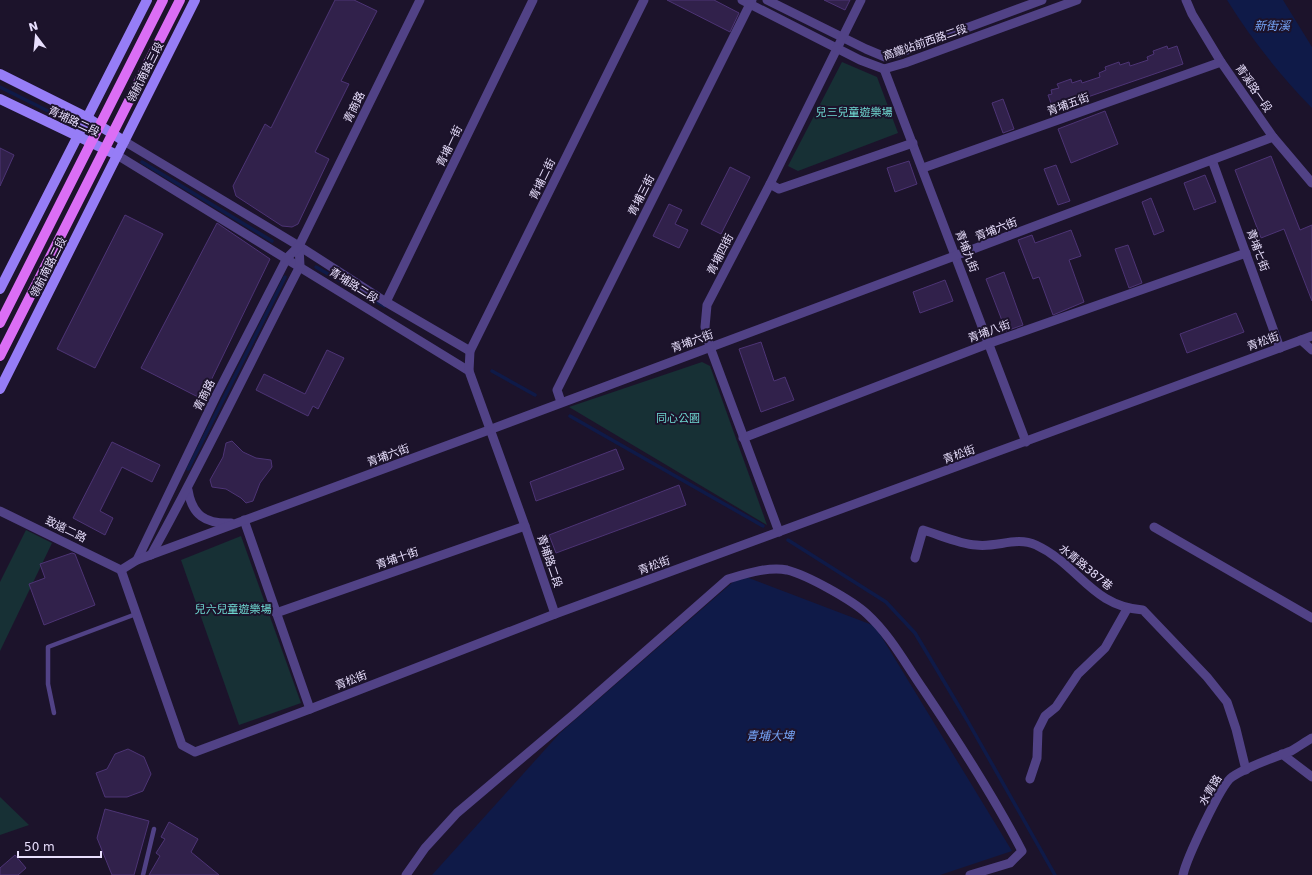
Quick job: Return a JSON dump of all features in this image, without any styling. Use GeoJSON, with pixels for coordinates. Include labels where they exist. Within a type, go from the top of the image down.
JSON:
{"type":"FeatureCollection","features":[{"type":"Feature","properties":{"kind":"main road","name":"領航南路三段"},"geometry":{"type":"LineString","coordinates":[[91,143],[163,0]]}},
{"type":"Feature","properties":{"kind":"main road","name":"領航南路三段"},"geometry":{"type":"LineString","coordinates":[[112,133],[180,0]]}},
{"type":"Feature","properties":{"kind":"main road","name":"領航南路二段"},"geometry":{"type":"LineString","coordinates":[[0,356],[112,133]]}},
{"type":"Feature","properties":{"kind":"main road","name":"領航南路二段"},"geometry":{"type":"LineString","coordinates":[[0,323],[91,143]]}},
{"type":"Feature","properties":{"kind":"street"},"geometry":{"type":"LineString","coordinates":[[0,289],[147,0]]}},
{"type":"Feature","properties":{"kind":"street","name":"領航南路三段"},"geometry":{"type":"LineString","coordinates":[[117,155],[195,0]]}},
{"type":"Feature","properties":{"kind":"street","name":"青商路"},"geometry":{"type":"LineString","coordinates":[[137,560],[216,396],[287,258],[299,246],[420,0]]}},
{"type":"Feature","properties":{"kind":"street","name":"青埔一街"},"geometry":{"type":"LineString","coordinates":[[386,302],[533,0]]}},
{"type":"Feature","properties":{"kind":"street","name":"青埔二街"},"geometry":{"type":"LineString","coordinates":[[469,371],[470,351],[644,0]]}},
{"type":"Feature","properties":{"kind":"street","name":"高鐵站前西路二段"},"geometry":{"type":"LineString","coordinates":[[767,0],[885,57],[899,54],[1042,0]]}},
{"type":"Feature","properties":{"kind":"street","name":"青埔四街"},"geometry":{"type":"LineString","coordinates":[[779,532],[710,347],[705,327],[707,305],[770,184],[861,0]]}},
{"type":"Feature","properties":{"kind":"street","name":"高鐵站前西路二段"},"geometry":{"type":"LineString","coordinates":[[748,1],[837,48],[884,69],[905,63],[1077,0]]}},
{"type":"Feature","properties":{"kind":"street","name":"青溪路一段"},"geometry":{"type":"LineString","coordinates":[[1186,0],[1221,62],[1273,137],[1312,183]]}},
{"type":"Feature","properties":{"kind":"street","name":"青埔三街"},"geometry":{"type":"LineString","coordinates":[[561,402],[556,390],[748,1]]}},
{"type":"Feature","properties":{"kind":"street","name":"青埔五街"},"geometry":{"type":"LineString","coordinates":[[923,168],[1221,62]]}},
{"type":"Feature","properties":{"kind":"street","name":"青埔九街"},"geometry":{"type":"LineString","coordinates":[[884,69],[990,343],[1026,442]]}},
{"type":"Feature","properties":{"kind":"street","name":"青埔路二段"},"geometry":{"type":"LineString","coordinates":[[0,74],[112,133],[299,246],[386,302],[470,351]]}},
{"type":"Feature","properties":{"kind":"street","name":"青埔路二段"},"geometry":{"type":"LineString","coordinates":[[0,99],[117,155],[469,371],[555,614]]}},
{"type":"Feature","properties":{"kind":"street","name":"青埔六街"},"geometry":{"type":"LineString","coordinates":[[121,570],[137,560],[956,257],[1273,137]]}},
{"type":"Feature","properties":{"kind":"street"},"geometry":{"type":"LineString","coordinates":[[770,184],[779,188],[913,143]]}},
{"type":"Feature","properties":{"kind":"street","name":"領航南路二段"},"geometry":{"type":"LineString","coordinates":[[0,389],[117,155]]}},
{"type":"Feature","properties":{"kind":"street","name":"青埔七街"},"geometry":{"type":"LineString","coordinates":[[1212,160],[1280,348]]}},
{"type":"Feature","properties":{"kind":"street","name":"青商路"},"geometry":{"type":"LineString","coordinates":[[299,246],[300,266]]}},
{"type":"Feature","properties":{"kind":"street","name":"青埔八街"},"geometry":{"type":"LineString","coordinates":[[744,438],[990,343],[1246,252]]}},
{"type":"Feature","properties":{"kind":"street"},"geometry":{"type":"LineString","coordinates":[[151,555],[188,490],[238,386],[300,266]]}},
{"type":"Feature","properties":{"kind":"street","name":"青松街"},"geometry":{"type":"LineString","coordinates":[[121,570],[182,745],[195,752],[555,614],[1312,336]]}},
{"type":"Feature","properties":{"kind":"street"},"geometry":{"type":"LineString","coordinates":[[1300,340],[1312,350]]}},
{"type":"Feature","properties":{"kind":"street"},"geometry":{"type":"LineString","coordinates":[[188,490],[190,504],[201,518],[223,523],[240,522],[276,614],[310,709]]}},
{"type":"Feature","properties":{"kind":"street","name":"致遠二路"},"geometry":{"type":"LineString","coordinates":[[0,511],[121,570]]}},
{"type":"Feature","properties":{"kind":"street","name":"青埔十街"},"geometry":{"type":"LineString","coordinates":[[276,614],[525,526]]}},
{"type":"Feature","properties":{"kind":"street"},"geometry":{"type":"LineString","coordinates":[[1154,527],[1312,618]]}},
{"type":"Feature","properties":{"kind":"street","name":"水青路387巷"},"geometry":{"type":"LineString","coordinates":[[915,558],[923,530],[977,546],[1019,540],[1036,545],[1062,561],[1099,596],[1127,609],[1143,610],[1207,677],[1227,702],[1236,729],[1246,770]]}},
{"type":"Feature","properties":{"kind":"street"},"geometry":{"type":"LineString","coordinates":[[406,875],[425,848],[456,813],[574,715],[728,579],[753,571],[787,570],[817,583],[848,600],[866,613],[887,636],[951,732],[1008,824],[1022,851],[1010,863],[970,875]]}},
{"type":"Feature","properties":{"kind":"street"},"geometry":{"type":"LineString","coordinates":[[1030,779],[1037,758],[1038,730],[1045,716],[1056,707],[1078,674],[1105,648],[1127,609]]}},
{"type":"Feature","properties":{"kind":"street","name":"水青路"},"geometry":{"type":"LineString","coordinates":[[1183,875],[1185,864],[1206,821],[1230,778],[1282,754],[1312,738]]}},
{"type":"Feature","properties":{"kind":"street"},"geometry":{"type":"LineString","coordinates":[[1282,754],[1312,778]]}},
{"type":"Feature","properties":{"kind":"lane"},"geometry":{"type":"LineString","coordinates":[[54,713],[48,684],[48,647],[136,614]]}},
{"type":"Feature","properties":{"kind":"lane"},"geometry":{"type":"LineString","coordinates":[[142,875],[154,829]]}},
{"type":"Feature","properties":{"kind":"green space","name":"兒三兒童遊樂場"},"geometry":{"type":"Polygon","coordinates":[[[842,62],[877,77],[898,133],[798,171],[788,166],[842,62]]]}},
{"type":"Feature","properties":{"kind":"green space","name":"同心公園"},"geometry":{"type":"Polygon","coordinates":[[[702,362],[710,366],[767,525],[569,407],[702,362]]]}},
{"type":"Feature","properties":{"kind":"green space"},"geometry":{"type":"Polygon","coordinates":[[[26,530],[52,543],[0,651],[0,582],[26,530]]]}},
{"type":"Feature","properties":{"kind":"green space","name":"兒六兒童遊樂場"},"geometry":{"type":"Polygon","coordinates":[[[241,536],[301,703],[239,725],[181,560],[241,536]]]}},
{"type":"Feature","properties":{"kind":"green space"},"geometry":{"type":"Polygon","coordinates":[[[0,797],[29,825],[0,835],[0,797]]]}},
{"type":"Feature","properties":{"kind":"water","name":"新街溪"},"geometry":{"type":"Polygon","coordinates":[[[1227,0],[1283,0],[1312,47],[1312,108],[1266,56],[1227,0]]]}},
{"type":"Feature","properties":{"kind":"water","name":"青埔大埤"},"geometry":{"type":"Polygon","coordinates":[[[741,575],[875,626],[1012,851],[940,875],[432,875],[560,733],[741,575]]]}},
{"type":"Feature","properties":{"kind":"building"},"geometry":{"type":"Polygon","coordinates":[[[335,0],[354,0],[377,11],[341,81],[349,84],[315,152],[329,159],[298,224],[292,227],[282,226],[236,196],[233,186],[265,124],[271,128],[335,0]]]}},
{"type":"Feature","properties":{"kind":"building"},"geometry":{"type":"Polygon","coordinates":[[[667,0],[714,0],[739,13],[730,32],[667,0]]]}},
{"type":"Feature","properties":{"kind":"building"},"geometry":{"type":"Polygon","coordinates":[[[824,0],[850,0],[845,10],[824,0]]]}},
{"type":"Feature","properties":{"kind":"building"},"geometry":{"type":"Polygon","coordinates":[[[1167,46],[1168,49],[1177,46],[1183,64],[1053,109],[1048,95],[1052,94],[1051,90],[1059,88],[1057,84],[1071,79],[1072,83],[1081,80],[1082,83],[1100,77],[1099,73],[1106,70],[1105,67],[1119,62],[1120,65],[1129,62],[1130,66],[1148,60],[1147,57],[1154,54],[1153,51],[1167,46]]]}},
{"type":"Feature","properties":{"kind":"building"},"geometry":{"type":"Polygon","coordinates":[[[1003,99],[1014,129],[1003,133],[992,103],[1003,99]]]}},
{"type":"Feature","properties":{"kind":"building"},"geometry":{"type":"Polygon","coordinates":[[[1105,111],[1118,144],[1071,163],[1058,129],[1105,111]]]}},
{"type":"Feature","properties":{"kind":"building"},"geometry":{"type":"Polygon","coordinates":[[[0,148],[14,155],[0,186],[0,148]]]}},
{"type":"Feature","properties":{"kind":"building"},"geometry":{"type":"Polygon","coordinates":[[[1271,156],[1300,230],[1312,225],[1312,301],[1284,229],[1261,238],[1235,170],[1271,156]]]}},
{"type":"Feature","properties":{"kind":"building"},"geometry":{"type":"Polygon","coordinates":[[[909,161],[917,184],[895,192],[887,168],[909,161]]]}},
{"type":"Feature","properties":{"kind":"building"},"geometry":{"type":"Polygon","coordinates":[[[1056,165],[1070,201],[1058,205],[1044,169],[1056,165]]]}},
{"type":"Feature","properties":{"kind":"building"},"geometry":{"type":"Polygon","coordinates":[[[730,167],[750,177],[721,234],[701,224],[730,167]]]}},
{"type":"Feature","properties":{"kind":"building"},"geometry":{"type":"Polygon","coordinates":[[[1205,175],[1216,202],[1194,210],[1184,183],[1205,175]]]}},
{"type":"Feature","properties":{"kind":"building"},"geometry":{"type":"Polygon","coordinates":[[[1151,198],[1164,231],[1154,235],[1142,202],[1151,198]]]}},
{"type":"Feature","properties":{"kind":"building"},"geometry":{"type":"Polygon","coordinates":[[[669,204],[682,210],[675,224],[688,230],[679,248],[653,236],[669,204]]]}},
{"type":"Feature","properties":{"kind":"building"},"geometry":{"type":"Polygon","coordinates":[[[125,215],[163,234],[95,368],[57,349],[125,215]]]}},
{"type":"Feature","properties":{"kind":"building"},"geometry":{"type":"Polygon","coordinates":[[[217,223],[270,259],[202,399],[141,368],[217,223]]]}},
{"type":"Feature","properties":{"kind":"building"},"geometry":{"type":"Polygon","coordinates":[[[1071,230],[1081,256],[1069,260],[1084,302],[1053,315],[1039,277],[1033,279],[1018,240],[1032,235],[1035,243],[1071,230]]]}},
{"type":"Feature","properties":{"kind":"building"},"geometry":{"type":"Polygon","coordinates":[[[1128,245],[1142,283],[1129,288],[1115,249],[1128,245]]]}},
{"type":"Feature","properties":{"kind":"building"},"geometry":{"type":"Polygon","coordinates":[[[1004,272],[1023,325],[1006,331],[986,279],[1004,272]]]}},
{"type":"Feature","properties":{"kind":"building"},"geometry":{"type":"Polygon","coordinates":[[[945,280],[953,301],[920,313],[913,292],[945,280]]]}},
{"type":"Feature","properties":{"kind":"building"},"geometry":{"type":"Polygon","coordinates":[[[1236,313],[1244,332],[1187,353],[1180,334],[1236,313]]]}},
{"type":"Feature","properties":{"kind":"building"},"geometry":{"type":"Polygon","coordinates":[[[761,342],[774,381],[785,377],[794,400],[761,412],[739,349],[761,342]]]}},
{"type":"Feature","properties":{"kind":"building"},"geometry":{"type":"Polygon","coordinates":[[[327,350],[344,358],[318,409],[313,406],[308,416],[256,390],[264,374],[305,394],[327,350]]]}},
{"type":"Feature","properties":{"kind":"building"},"geometry":{"type":"Polygon","coordinates":[[[232,441],[243,452],[256,458],[271,460],[272,467],[260,483],[253,501],[246,503],[241,498],[226,489],[212,487],[210,480],[223,457],[226,443],[232,441]]]}},
{"type":"Feature","properties":{"kind":"building"},"geometry":{"type":"Polygon","coordinates":[[[112,442],[160,465],[152,482],[122,467],[100,511],[113,518],[105,535],[73,518],[112,442]]]}},
{"type":"Feature","properties":{"kind":"building"},"geometry":{"type":"Polygon","coordinates":[[[616,449],[624,469],[536,501],[530,482],[616,449]]]}},
{"type":"Feature","properties":{"kind":"building"},"geometry":{"type":"Polygon","coordinates":[[[679,485],[686,505],[556,553],[549,535],[679,485]]]}},
{"type":"Feature","properties":{"kind":"building"},"geometry":{"type":"Polygon","coordinates":[[[72,553],[75,554],[95,605],[44,625],[29,584],[45,578],[40,564],[72,553]]]}},
{"type":"Feature","properties":{"kind":"building"},"geometry":{"type":"Polygon","coordinates":[[[128,749],[144,757],[151,774],[143,791],[127,797],[105,797],[96,773],[107,769],[115,754],[128,749]]]}},
{"type":"Feature","properties":{"kind":"building"},"geometry":{"type":"Polygon","coordinates":[[[105,809],[149,821],[134,875],[112,875],[97,838],[105,809]]]}},
{"type":"Feature","properties":{"kind":"building"},"geometry":{"type":"Polygon","coordinates":[[[169,822],[198,839],[191,852],[219,875],[149,875],[160,856],[156,853],[165,839],[161,837],[169,822]]]}},
{"type":"Feature","properties":{"kind":"building"},"geometry":{"type":"Polygon","coordinates":[[[15,855],[26,868],[18,875],[0,875],[0,868],[15,855]]]}},
{"type":"Feature","properties":{"kind":"waterway"},"geometry":{"type":"LineString","coordinates":[[0,87],[54,114]]}},
{"type":"Feature","properties":{"kind":"waterway"},"geometry":{"type":"LineString","coordinates":[[142,162],[272,241]]}},
{"type":"Feature","properties":{"kind":"waterway"},"geometry":{"type":"LineString","coordinates":[[316,267],[384,306]]}},
{"type":"Feature","properties":{"kind":"waterway"},"geometry":{"type":"LineString","coordinates":[[188,469],[285,277]]}},
{"type":"Feature","properties":{"kind":"waterway"},"geometry":{"type":"LineString","coordinates":[[492,371],[535,395]]}},
{"type":"Feature","properties":{"kind":"waterway"},"geometry":{"type":"LineString","coordinates":[[570,416],[763,526]]}},
{"type":"Feature","properties":{"kind":"waterway"},"geometry":{"type":"LineString","coordinates":[[788,540],[886,602],[915,633],[967,720],[1055,875]]}}]}
